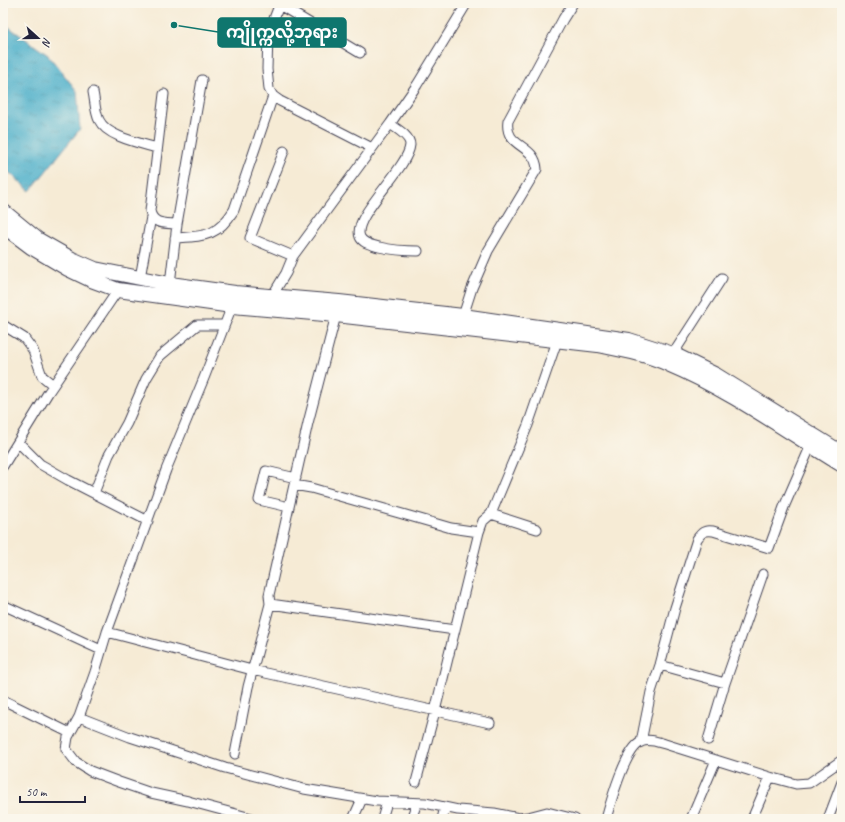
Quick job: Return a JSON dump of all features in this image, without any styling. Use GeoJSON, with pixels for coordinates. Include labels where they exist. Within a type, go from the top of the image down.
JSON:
{"type":"FeatureCollection","features":[{"type":"Feature","properties":{"kind":"highway"},"geometry":{"type":"LineString","coordinates":[[3,211],[38,238],[72,258],[95,269],[170,284],[235,293],[340,302],[464,316],[622,339],[673,354],[716,375],[842,453]]}},
{"type":"Feature","properties":{"kind":"highway"},"geometry":{"type":"LineString","coordinates":[[3,226],[31,247],[68,269],[91,280],[118,290],[232,306],[336,315],[624,350],[668,363],[711,384],[842,465]]}},
{"type":"Feature","properties":{"kind":"street"},"geometry":{"type":"LineString","coordinates":[[272,296],[286,273],[293,256],[390,124],[467,3]]}},
{"type":"Feature","properties":{"kind":"street"},"geometry":{"type":"LineString","coordinates":[[464,316],[472,288],[488,251],[537,169],[537,163],[533,156],[509,135],[507,129],[508,120],[573,3]]}},
{"type":"Feature","properties":{"kind":"street"},"geometry":{"type":"LineString","coordinates":[[360,52],[278,4],[268,34],[267,49],[268,82],[269,89],[273,96],[372,148]]}},
{"type":"Feature","properties":{"kind":"street"},"geometry":{"type":"LineString","coordinates":[[170,284],[177,224],[202,80]]}},
{"type":"Feature","properties":{"kind":"street"},"geometry":{"type":"LineString","coordinates":[[93,92],[99,120],[104,128],[113,134],[157,148]]}},
{"type":"Feature","properties":{"kind":"street"},"geometry":{"type":"LineString","coordinates":[[140,278],[151,217],[150,211],[164,94]]}},
{"type":"Feature","properties":{"kind":"street"},"geometry":{"type":"LineString","coordinates":[[175,238],[204,235],[217,230],[226,222],[234,210],[273,96]]}},
{"type":"Feature","properties":{"kind":"street"},"geometry":{"type":"LineString","coordinates":[[390,124],[408,138],[410,144],[409,148],[399,168],[368,211],[359,232],[362,240],[366,243],[381,248],[400,252],[418,251]]}},
{"type":"Feature","properties":{"kind":"street"},"geometry":{"type":"LineString","coordinates":[[284,151],[250,238],[293,256]]}},
{"type":"Feature","properties":{"kind":"street"},"geometry":{"type":"LineString","coordinates":[[151,217],[155,221],[177,224]]}},
{"type":"Feature","properties":{"kind":"street"},"geometry":{"type":"LineString","coordinates":[[673,354],[722,278]]}},
{"type":"Feature","properties":{"kind":"street"},"geometry":{"type":"LineString","coordinates":[[3,466],[53,385],[118,290]]}},
{"type":"Feature","properties":{"kind":"street"},"geometry":{"type":"LineString","coordinates":[[232,306],[166,470],[107,632],[79,717],[70,733],[66,749],[76,762],[90,771],[151,793],[196,803],[255,819]]}},
{"type":"Feature","properties":{"kind":"street"},"geometry":{"type":"LineString","coordinates":[[235,754],[252,670],[270,604],[269,595],[308,423],[336,315]]}},
{"type":"Feature","properties":{"kind":"street"},"geometry":{"type":"LineString","coordinates":[[3,325],[24,338],[33,350],[42,376],[53,385]]}},
{"type":"Feature","properties":{"kind":"street"},"geometry":{"type":"LineString","coordinates":[[94,493],[109,455],[127,422],[146,379],[160,356],[197,325],[224,325]]}},
{"type":"Feature","properties":{"kind":"street"},"geometry":{"type":"LineString","coordinates":[[416,782],[436,711],[479,532],[483,521],[491,514],[528,425],[557,341]]}},
{"type":"Feature","properties":{"kind":"street"},"geometry":{"type":"LineString","coordinates":[[18,442],[40,464],[148,521]]}},
{"type":"Feature","properties":{"kind":"street"},"geometry":{"type":"LineString","coordinates":[[642,742],[651,692],[660,665],[675,608],[697,539],[702,532],[706,530],[769,548],[784,506],[810,445]]}},
{"type":"Feature","properties":{"kind":"street"},"geometry":{"type":"LineString","coordinates":[[289,507],[259,500],[266,471],[311,488],[451,528],[479,532]]}},
{"type":"Feature","properties":{"kind":"street"},"geometry":{"type":"LineString","coordinates":[[491,514],[537,528]]}},
{"type":"Feature","properties":{"kind":"street"},"geometry":{"type":"LineString","coordinates":[[708,740],[725,683],[763,574]]}},
{"type":"Feature","properties":{"kind":"street"},"geometry":{"type":"LineString","coordinates":[[270,604],[455,630]]}},
{"type":"Feature","properties":{"kind":"street"},"geometry":{"type":"LineString","coordinates":[[3,605],[102,650]]}},
{"type":"Feature","properties":{"kind":"street"},"geometry":{"type":"LineString","coordinates":[[107,632],[252,670],[490,723]]}},
{"type":"Feature","properties":{"kind":"street"},"geometry":{"type":"LineString","coordinates":[[660,665],[725,683]]}},
{"type":"Feature","properties":{"kind":"street"},"geometry":{"type":"LineString","coordinates":[[3,700],[70,733]]}},
{"type":"Feature","properties":{"kind":"street"},"geometry":{"type":"LineString","coordinates":[[79,717],[130,737],[225,768],[304,789],[387,802],[425,803],[519,818],[547,812],[575,819]]}},
{"type":"Feature","properties":{"kind":"street"},"geometry":{"type":"LineString","coordinates":[[606,819],[618,781],[630,754],[634,748],[642,742],[650,740],[665,744],[796,784],[809,783],[842,760]]}},
{"type":"Feature","properties":{"kind":"street"},"geometry":{"type":"LineString","coordinates":[[691,819],[716,760]]}},
{"type":"Feature","properties":{"kind":"street"},"geometry":{"type":"LineString","coordinates":[[752,819],[770,777]]}},
{"type":"Feature","properties":{"kind":"street"},"geometry":{"type":"LineString","coordinates":[[828,819],[842,782]]}},
{"type":"Feature","properties":{"kind":"street"},"geometry":{"type":"LineString","coordinates":[[353,819],[362,799]]}},
{"type":"Feature","properties":{"kind":"street"},"geometry":{"type":"LineString","coordinates":[[382,819],[387,802]]}},
{"type":"Feature","properties":{"kind":"street"},"geometry":{"type":"LineString","coordinates":[[411,819],[417,803]]}},
{"type":"Feature","properties":{"kind":"street"},"geometry":{"type":"LineString","coordinates":[[442,819],[445,807]]}},
{"type":"Feature","properties":{"kind":"water"},"geometry":{"type":"Polygon","coordinates":[[[3,23],[48,55],[77,91],[80,129],[30,191],[3,167],[3,23]]]}},
{"type":"Feature","properties":{"kind":"place","name":"ကျိုက္ကလို့ဘုရား"},"geometry":{"type":"Point","coordinates":[174,25]}}]}
